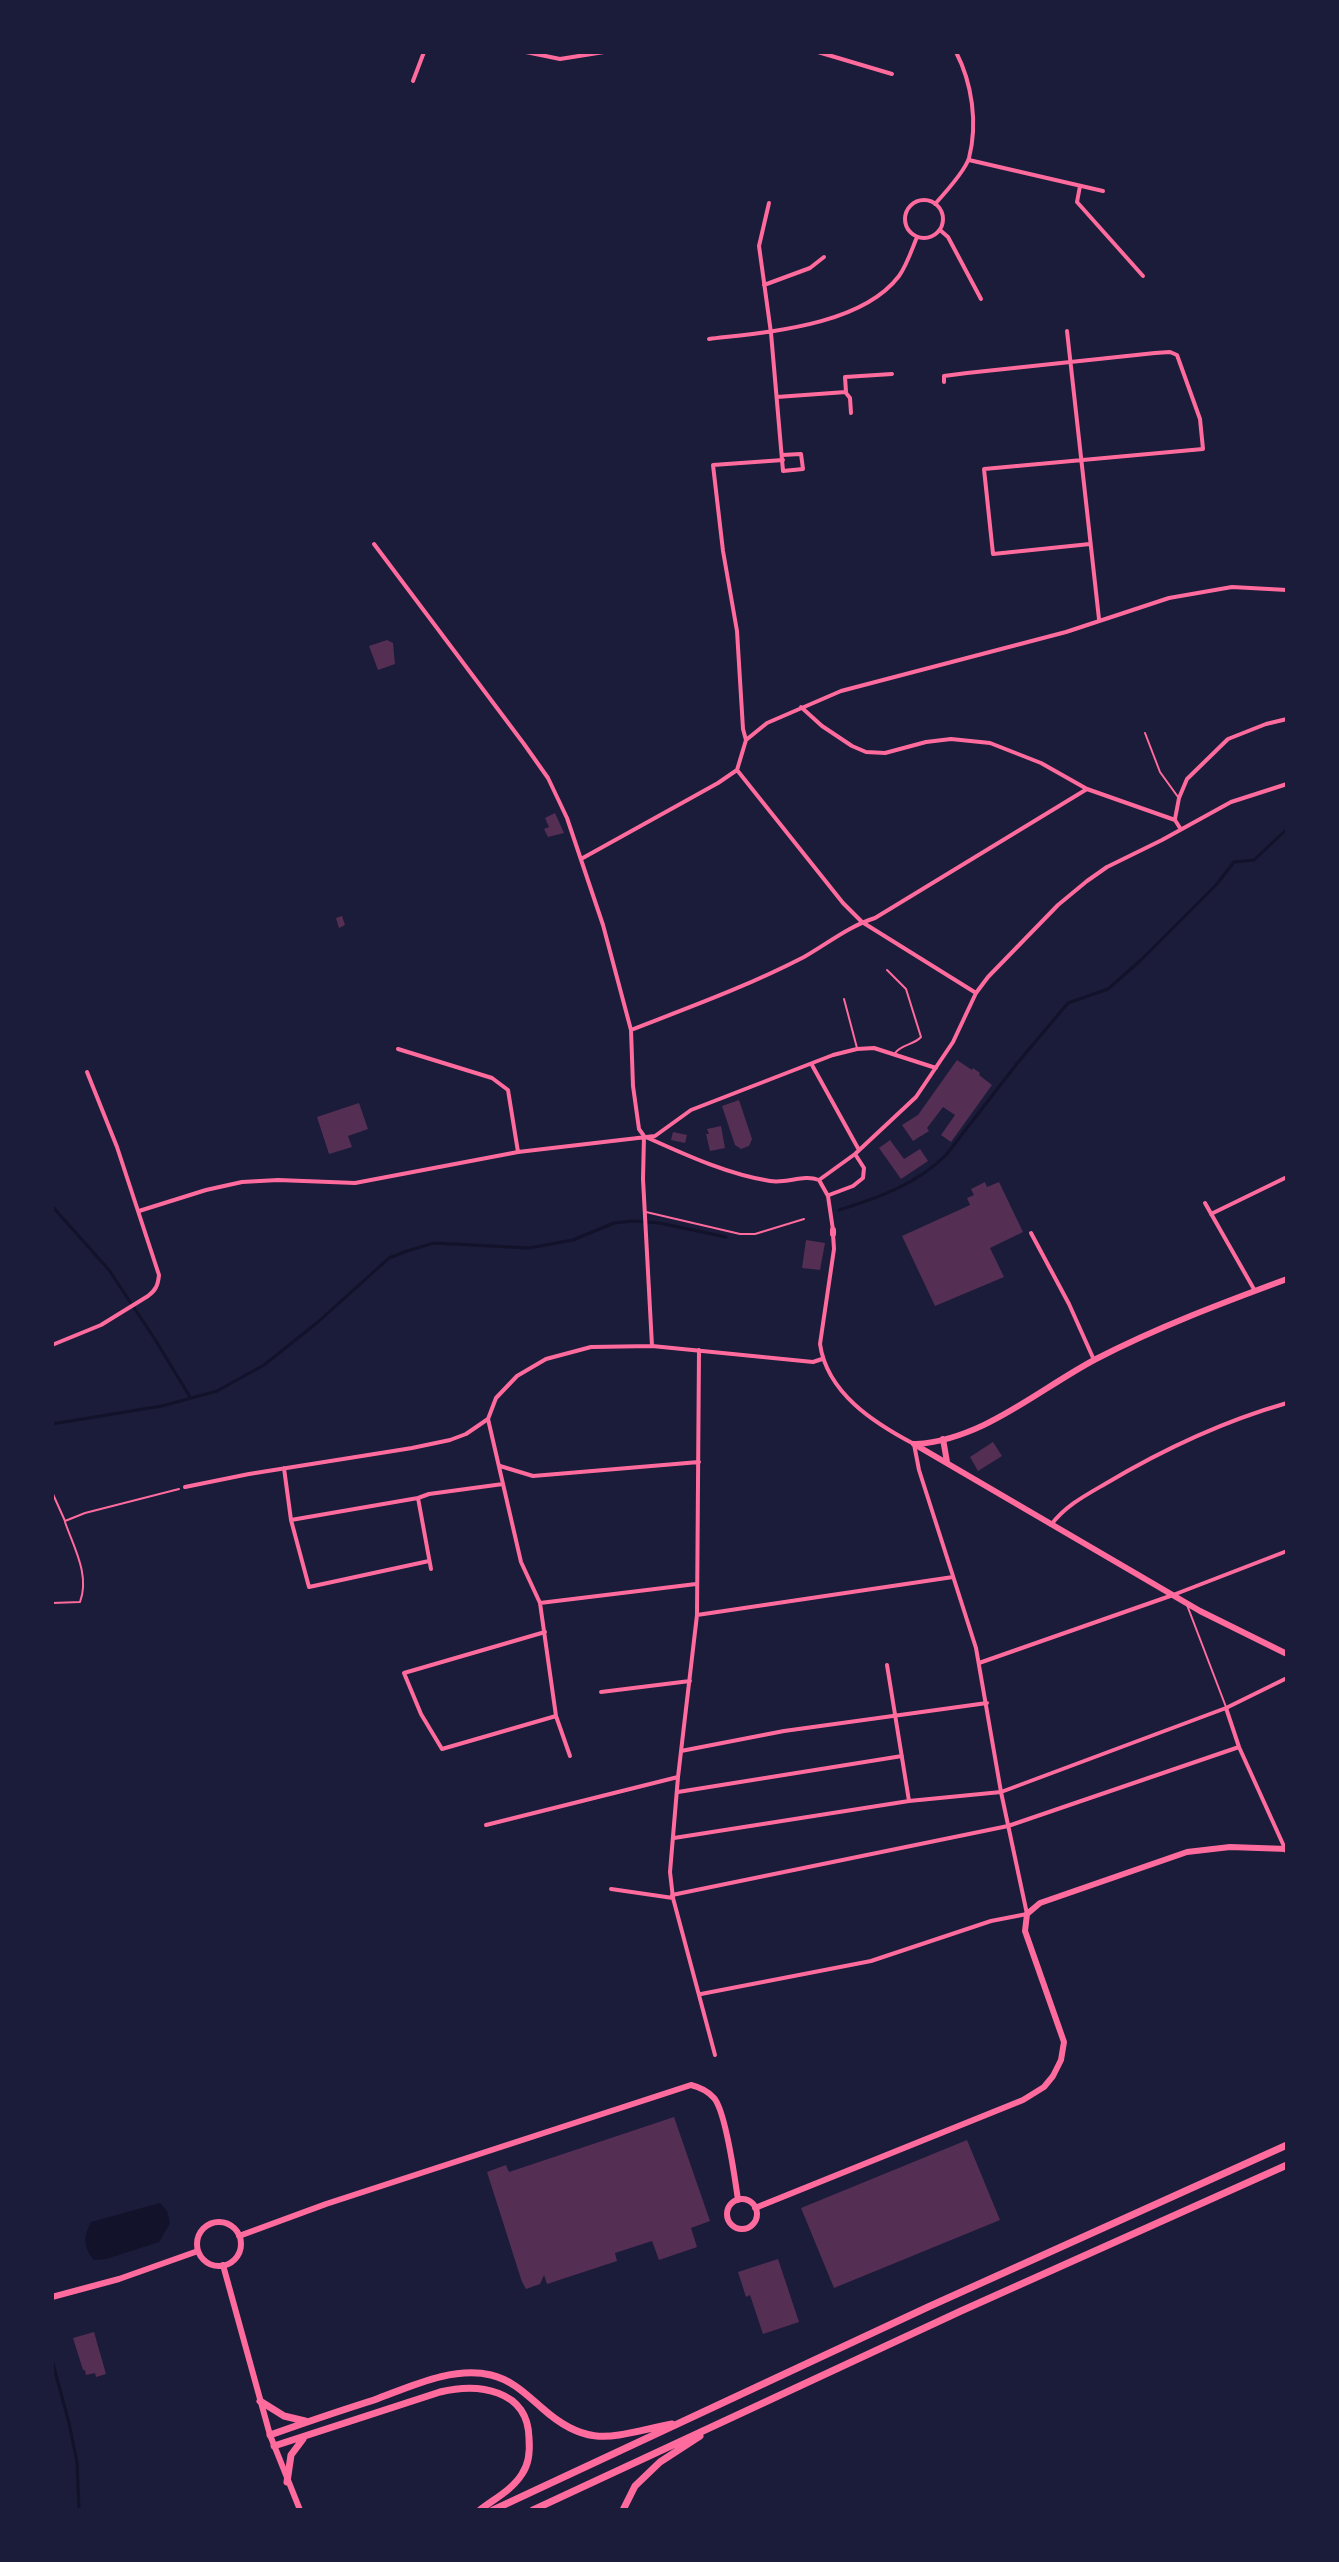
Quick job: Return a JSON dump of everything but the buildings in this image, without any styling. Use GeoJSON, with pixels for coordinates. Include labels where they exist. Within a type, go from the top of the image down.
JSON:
{"type":"FeatureCollection","features":[{"type":"Feature","properties":{"kind":"highway"},"geometry":{"type":"LineString","coordinates":[[493,2510],[928,2307],[1287,2145]]}},
{"type":"Feature","properties":{"kind":"highway"},"geometry":{"type":"LineString","coordinates":[[533,2510],[1287,2165]]}},
{"type":"Feature","properties":{"kind":"highway"},"geometry":{"type":"LineString","coordinates":[[270,2435],[427,2381],[469,2373],[492,2375],[514,2384],[564,2426],[593,2436],[625,2436],[685,2421]]}},
{"type":"Feature","properties":{"kind":"highway"},"geometry":{"type":"LineString","coordinates":[[274,2446],[459,2387],[489,2389],[516,2405],[525,2418],[530,2450],[523,2474],[480,2510]]}},
{"type":"Feature","properties":{"kind":"highway"},"geometry":{"type":"LineString","coordinates":[[260,2401],[284,2416],[308,2422]]}},
{"type":"Feature","properties":{"kind":"highway"},"geometry":{"type":"LineString","coordinates":[[623,2510],[635,2486],[660,2462],[714,2425]]}},
{"type":"Feature","properties":{"kind":"highway"},"geometry":{"type":"LineString","coordinates":[[287,2482],[291,2455],[305,2437]]}},
{"type":"Feature","properties":{"kind":"street"},"geometry":{"type":"LineString","coordinates":[[413,81],[424,52]]}},
{"type":"Feature","properties":{"kind":"street"},"geometry":{"type":"LineString","coordinates":[[526,52],[560,59],[604,52]]}},
{"type":"Feature","properties":{"kind":"street"},"geometry":{"type":"LineString","coordinates":[[818,52],[892,74]]}},
{"type":"Feature","properties":{"kind":"street"},"geometry":{"type":"LineString","coordinates":[[935,204],[969,160],[973,120],[969,83],[956,52]]}},
{"type":"Feature","properties":{"kind":"street"},"geometry":{"type":"LineString","coordinates":[[969,160],[1103,191]]}},
{"type":"Feature","properties":{"kind":"street"},"geometry":{"type":"LineString","coordinates":[[1080,186],[1077,202],[1143,276]]}},
{"type":"Feature","properties":{"kind":"street"},"geometry":{"type":"LineString","coordinates":[[927,200],[935,204],[943,216],[940,229],[933,236],[917,237],[906,224],[907,211],[919,201],[927,200]]}},
{"type":"Feature","properties":{"kind":"street"},"geometry":{"type":"LineString","coordinates":[[581,859],[737,770],[746,740],[737,631],[723,551],[713,465],[782,458],[801,454],[803,469],[783,471],[782,458],[777,397],[771,333],[759,246],[769,203]]}},
{"type":"Feature","properties":{"kind":"street"},"geometry":{"type":"LineString","coordinates":[[940,229],[948,237],[981,299]]}},
{"type":"Feature","properties":{"kind":"street"},"geometry":{"type":"LineString","coordinates":[[709,339],[771,333],[826,319],[871,301],[901,274],[917,237]]}},
{"type":"Feature","properties":{"kind":"street"},"geometry":{"type":"LineString","coordinates":[[764,285],[810,268],[824,257]]}},
{"type":"Feature","properties":{"kind":"street"},"geometry":{"type":"LineString","coordinates":[[1067,331],[1099,620]]}},
{"type":"Feature","properties":{"kind":"street"},"geometry":{"type":"LineString","coordinates":[[944,382],[944,376],[1170,352],[1177,355],[1200,419],[1203,449],[984,469],[993,554],[1090,544]]}},
{"type":"Feature","properties":{"kind":"street"},"geometry":{"type":"LineString","coordinates":[[851,413],[845,377],[892,374]]}},
{"type":"Feature","properties":{"kind":"street"},"geometry":{"type":"LineString","coordinates":[[777,397],[846,392]]}},
{"type":"Feature","properties":{"kind":"street"},"geometry":{"type":"LineString","coordinates":[[374,544],[548,778],[567,818],[603,925],[631,1030],[633,1086],[639,1129],[644,1136],[707,1164],[755,1178],[776,1182],[795,1181],[809,1176],[819,1180],[828,1196],[834,1249],[820,1344],[822,1359],[842,1392],[894,1434],[1186,1603],[1287,1654]]}},
{"type":"Feature","properties":{"kind":"street"},"geometry":{"type":"LineString","coordinates":[[746,740],[771,720],[841,691],[1066,632],[1169,598],[1204,590],[1258,587],[1287,590]]}},
{"type":"Feature","properties":{"kind":"street"},"geometry":{"type":"LineString","coordinates":[[801,707],[822,726],[866,752],[885,753],[951,739],[990,743],[1058,771],[1087,789],[1175,820],[1180,828]]}},
{"type":"Feature","properties":{"kind":"street"},"geometry":{"type":"LineString","coordinates":[[1175,820],[1187,779],[1228,739],[1287,719]]}},
{"type":"Feature","properties":{"kind":"street"},"geometry":{"type":"LineString","coordinates":[[737,770],[843,903],[862,922],[976,993]]}},
{"type":"Feature","properties":{"kind":"street"},"geometry":{"type":"LineString","coordinates":[[819,1180],[857,1152],[916,1097],[953,1042],[976,993],[1058,905],[1107,867],[1180,828],[1231,802],[1287,784]]}},
{"type":"Feature","properties":{"kind":"street"},"geometry":{"type":"LineString","coordinates":[[631,1030],[748,983],[804,956],[862,922],[875,918],[1087,789]]}},
{"type":"Feature","properties":{"kind":"street"},"geometry":{"type":"LineString","coordinates":[[139,1211],[242,1182],[355,1183],[518,1152],[655,1136],[691,1110],[833,1055],[857,1049],[874,1048],[936,1068]]}},
{"type":"Feature","properties":{"kind":"street"},"geometry":{"type":"LineString","coordinates":[[398,1049],[501,1083],[508,1090],[518,1152]]}},
{"type":"Feature","properties":{"kind":"street"},"geometry":{"type":"LineString","coordinates":[[811,1064],[864,1168],[863,1178],[853,1186],[828,1196]]}},
{"type":"Feature","properties":{"kind":"street"},"geometry":{"type":"LineString","coordinates":[[52,1345],[101,1325],[154,1292],[159,1275],[139,1211],[87,1072]]}},
{"type":"Feature","properties":{"kind":"street"},"geometry":{"type":"LineString","coordinates":[[644,1136],[652,1346]]}},
{"type":"Feature","properties":{"kind":"street"},"geometry":{"type":"LineString","coordinates":[[1211,1214],[1287,1177]]}},
{"type":"Feature","properties":{"kind":"street"},"geometry":{"type":"LineString","coordinates":[[1205,1203],[1255,1291]]}},
{"type":"Feature","properties":{"kind":"street"},"geometry":{"type":"LineString","coordinates":[[1031,1233],[1069,1304],[1094,1360]]}},
{"type":"Feature","properties":{"kind":"street"},"geometry":{"type":"LineString","coordinates":[[914,1444],[943,1439],[974,1428],[1016,1407],[1094,1360],[1158,1329],[1287,1279]]}},
{"type":"Feature","properties":{"kind":"street"},"geometry":{"type":"LineString","coordinates":[[570,1756],[556,1716],[540,1603],[521,1562],[488,1419],[496,1398],[517,1376],[546,1359],[591,1347],[652,1346],[813,1362],[822,1359]]}},
{"type":"Feature","properties":{"kind":"street"},"geometry":{"type":"LineString","coordinates":[[699,1350],[697,1615],[670,1872],[672,1897],[701,1994],[715,2055]]}},
{"type":"Feature","properties":{"kind":"street"},"geometry":{"type":"LineString","coordinates":[[1051,1525],[1058,1515],[1080,1499],[1135,1466],[1260,1410],[1287,1403]]}},
{"type":"Feature","properties":{"kind":"street"},"geometry":{"type":"LineString","coordinates":[[185,1487],[450,1440],[466,1434],[488,1419]]}},
{"type":"Feature","properties":{"kind":"street"},"geometry":{"type":"LineString","coordinates":[[943,1439],[947,1462]]}},
{"type":"Feature","properties":{"kind":"street"},"geometry":{"type":"LineString","coordinates":[[755,2208],[1023,2100],[1044,2087],[1061,2060],[1064,2042],[1025,1931],[1027,1914],[1001,1792],[979,1663],[919,1470],[914,1444]]}},
{"type":"Feature","properties":{"kind":"street"},"geometry":{"type":"LineString","coordinates":[[499,1466],[533,1476],[699,1462]]}},
{"type":"Feature","properties":{"kind":"street"},"geometry":{"type":"LineString","coordinates":[[284,1468],[291,1520],[309,1587],[429,1561]]}},
{"type":"Feature","properties":{"kind":"street"},"geometry":{"type":"LineString","coordinates":[[291,1520],[429,1494],[503,1484]]}},
{"type":"Feature","properties":{"kind":"street"},"geometry":{"type":"LineString","coordinates":[[418,1498],[431,1569]]}},
{"type":"Feature","properties":{"kind":"street"},"geometry":{"type":"LineString","coordinates":[[979,1663],[1287,1551]]}},
{"type":"Feature","properties":{"kind":"street"},"geometry":{"type":"LineString","coordinates":[[697,1615],[953,1577]]}},
{"type":"Feature","properties":{"kind":"street"},"geometry":{"type":"LineString","coordinates":[[540,1603],[697,1584]]}},
{"type":"Feature","properties":{"kind":"street"},"geometry":{"type":"LineString","coordinates":[[545,1632],[404,1673],[421,1714],[442,1749],[556,1716]]}},
{"type":"Feature","properties":{"kind":"street"},"geometry":{"type":"LineString","coordinates":[[887,1665],[909,1801]]}},
{"type":"Feature","properties":{"kind":"street"},"geometry":{"type":"LineString","coordinates":[[674,1838],[909,1801],[1001,1792],[1226,1708],[1287,1678]]}},
{"type":"Feature","properties":{"kind":"street"},"geometry":{"type":"LineString","coordinates":[[601,1692],[690,1681]]}},
{"type":"Feature","properties":{"kind":"street"},"geometry":{"type":"LineString","coordinates":[[681,1751],[784,1731],[987,1703]]}},
{"type":"Feature","properties":{"kind":"street"},"geometry":{"type":"LineString","coordinates":[[701,1994],[871,1961],[991,1921],[1027,1914],[1040,1903],[1187,1852],[1230,1847],[1287,1850],[1239,1747],[1226,1708]]}},
{"type":"Feature","properties":{"kind":"street"},"geometry":{"type":"LineString","coordinates":[[611,1889],[672,1897],[1008,1826],[1239,1747]]}},
{"type":"Feature","properties":{"kind":"street"},"geometry":{"type":"LineString","coordinates":[[678,1792],[902,1756]]}},
{"type":"Feature","properties":{"kind":"street"},"geometry":{"type":"LineString","coordinates":[[486,1825],[678,1777]]}},
{"type":"Feature","properties":{"kind":"street"},"geometry":{"type":"LineString","coordinates":[[239,2236],[326,2204],[691,2085],[706,2091],[717,2102],[738,2200]]}},
{"type":"Feature","properties":{"kind":"street"},"geometry":{"type":"LineString","coordinates":[[738,2200],[751,2202],[757,2215],[755,2222],[743,2230],[735,2228],[727,2217],[727,2210],[738,2200]]}},
{"type":"Feature","properties":{"kind":"street"},"geometry":{"type":"LineString","coordinates":[[214,2222],[229,2224],[239,2236],[238,2254],[229,2263],[223,2265],[206,2261],[198,2251],[198,2236],[214,2222]]}},
{"type":"Feature","properties":{"kind":"street"},"geometry":{"type":"LineString","coordinates":[[52,2297],[198,2251]]}},
{"type":"Feature","properties":{"kind":"street"},"geometry":{"type":"LineString","coordinates":[[223,2265],[270,2435],[300,2510]]}},
{"type":"Feature","properties":{"kind":"lane"},"geometry":{"type":"LineString","coordinates":[[1145,733],[1160,772],[1179,798]]}},
{"type":"Feature","properties":{"kind":"lane"},"geometry":{"type":"LineString","coordinates":[[887,970],[906,989],[921,1037],[917,1042],[898,1049],[895,1054]]}},
{"type":"Feature","properties":{"kind":"lane"},"geometry":{"type":"LineString","coordinates":[[844,999],[857,1049]]}},
{"type":"Feature","properties":{"kind":"lane"},"geometry":{"type":"LineString","coordinates":[[645,1214],[740,1234],[755,1234],[804,1219]]}},
{"type":"Feature","properties":{"kind":"lane"},"geometry":{"type":"LineString","coordinates":[[1186,1603],[1226,1708]]}},
{"type":"Feature","properties":{"kind":"path"},"geometry":{"type":"LineString","coordinates":[[65,1521],[185,1487]]}},
{"type":"Feature","properties":{"kind":"path"},"geometry":{"type":"LineString","coordinates":[[52,1492],[84,1575],[80,1602],[52,1603]]}},
{"type":"Feature","properties":{"kind":"shaded area"},"geometry":{"type":"Polygon","coordinates":[[[160,2203],[167,2211],[170,2223],[159,2242],[94,2260],[85,2242],[91,2222],[160,2203]]]}},
{"type":"Feature","properties":{"kind":"waterway"},"geometry":{"type":"LineString","coordinates":[[839,1210],[896,1189],[935,1165],[1068,1003],[1108,989],[1216,885],[1234,862],[1254,860],[1287,829]]}},
{"type":"Feature","properties":{"kind":"waterway"},"geometry":{"type":"LineString","coordinates":[[52,1206],[109,1270],[190,1397]]}},
{"type":"Feature","properties":{"kind":"waterway"},"geometry":{"type":"LineString","coordinates":[[52,1424],[162,1406],[217,1391],[264,1365],[318,1322],[389,1258],[434,1243],[529,1248],[573,1240],[614,1223],[634,1221],[726,1237]]}},
{"type":"Feature","properties":{"kind":"waterway"},"geometry":{"type":"LineString","coordinates":[[52,2360],[77,2462],[79,2510]]}}]}
